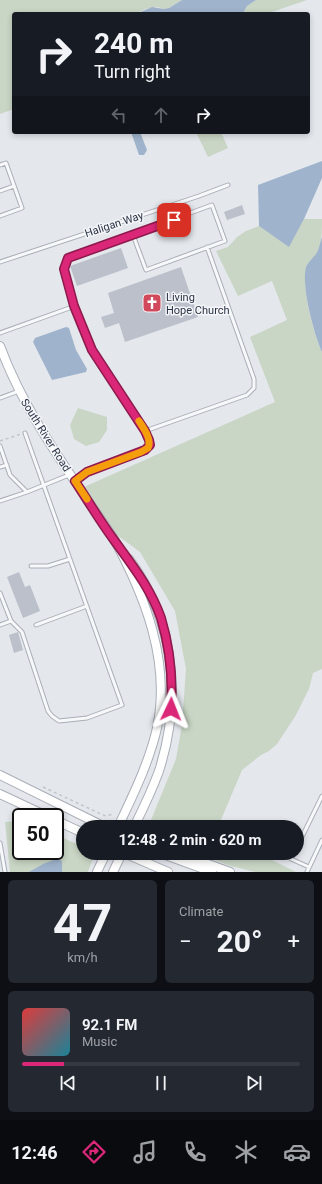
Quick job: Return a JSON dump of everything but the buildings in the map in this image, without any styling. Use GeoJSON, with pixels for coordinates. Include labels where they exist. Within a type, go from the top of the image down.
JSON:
{"type":"FeatureCollection","features":[{"type":"Feature","properties":{"kind":"main road","name":"South River Road"},"geometry":{"type":"LineString","coordinates":[[0,346],[19,390],[32,414],[114,540],[146,586],[161,618],[170,660],[172,694],[168,738],[158,772],[137,820]]}},
{"type":"Feature","properties":{"kind":"main road","name":"South River Road"},"geometry":{"type":"LineString","coordinates":[[114,540],[138,588],[150,619],[158,655],[160,690],[157,728],[150,752],[140,779],[121,820]]}},
{"type":"Feature","properties":{"kind":"main road"},"geometry":{"type":"LineString","coordinates":[[0,775],[91,820]]}},
{"type":"Feature","properties":{"kind":"main road"},"geometry":{"type":"LineString","coordinates":[[0,794],[30,808]]}},
{"type":"Feature","properties":{"kind":"main road"},"geometry":{"type":"LineString","coordinates":[[141,820],[142,809]]}},
{"type":"Feature","properties":{"kind":"main road"},"geometry":{"type":"LineString","coordinates":[[64,824],[76,830]]}},
{"type":"Feature","properties":{"kind":"main road"},"geometry":{"type":"LineString","coordinates":[[97,872],[103,860]]}},
{"type":"Feature","properties":{"kind":"main road"},"geometry":{"type":"LineString","coordinates":[[113,872],[119,860]]}},
{"type":"Feature","properties":{"kind":"main road"},"geometry":{"type":"LineString","coordinates":[[140,860],[168,872]]}},
{"type":"Feature","properties":{"kind":"main road"},"geometry":{"type":"LineString","coordinates":[[179,860],[212,872]]}},
{"type":"Feature","properties":{"kind":"main road"},"geometry":{"type":"LineString","coordinates":[[197,860],[230,872]]}},
{"type":"Feature","properties":{"kind":"lane"},"geometry":{"type":"LineString","coordinates":[[0,165],[6,163],[22,208],[0,216]]}},
{"type":"Feature","properties":{"kind":"lane","name":"Haligan Way"},"geometry":{"type":"LineString","coordinates":[[0,262],[228,185]]}},
{"type":"Feature","properties":{"kind":"lane"},"geometry":{"type":"LineString","coordinates":[[0,191],[14,186]]}},
{"type":"Feature","properties":{"kind":"lane"},"geometry":{"type":"LineString","coordinates":[[0,501],[44,485],[73,478],[148,448],[149,440],[145,431],[92,350],[74,306],[64,269],[68,258],[212,205],[225,240],[146,270],[133,235]]}},
{"type":"Feature","properties":{"kind":"lane"},"geometry":{"type":"LineString","coordinates":[[145,431],[247,395],[252,392],[254,388],[254,379],[207,247]]}},
{"type":"Feature","properties":{"kind":"lane"},"geometry":{"type":"LineString","coordinates":[[0,333],[74,306]]}},
{"type":"Feature","properties":{"kind":"lane"},"geometry":{"type":"LineString","coordinates":[[0,398],[19,390]]}},
{"type":"Feature","properties":{"kind":"lane"},"geometry":{"type":"LineString","coordinates":[[0,593],[11,621],[22,632],[48,711],[52,716],[59,722],[87,718],[122,705],[44,485],[23,433]]}},
{"type":"Feature","properties":{"kind":"lane"},"geometry":{"type":"LineString","coordinates":[[0,446],[10,475],[27,492]]}},
{"type":"Feature","properties":{"kind":"lane"},"geometry":{"type":"LineString","coordinates":[[0,467],[7,465]]}},
{"type":"Feature","properties":{"kind":"lane"},"geometry":{"type":"LineString","coordinates":[[31,566],[48,566],[70,559]]}},
{"type":"Feature","properties":{"kind":"lane"},"geometry":{"type":"LineString","coordinates":[[36,625],[86,606]]}},
{"type":"Feature","properties":{"kind":"lane"},"geometry":{"type":"LineString","coordinates":[[0,625],[11,621]]}},
{"type":"Feature","properties":{"kind":"lane"},"geometry":{"type":"LineString","coordinates":[[304,833],[322,796]]}},
{"type":"Feature","properties":{"kind":"lane"},"geometry":{"type":"LineString","coordinates":[[307,872],[322,840]]}},
{"type":"Feature","properties":{"kind":"lane"},"geometry":{"type":"LineString","coordinates":[[0,843],[5,872]]}},
{"type":"Feature","properties":{"kind":"lane"},"geometry":{"type":"LineString","coordinates":[[317,850],[322,852]]}},
{"type":"Feature","properties":{"kind":"lane"},"geometry":{"type":"LineString","coordinates":[[293,860],[309,867]]}},
{"type":"Feature","properties":{"kind":"lane"},"geometry":{"type":"LineString","coordinates":[[0,868],[4,867]]}},
{"type":"Feature","properties":{"kind":"path"},"geometry":{"type":"LineString","coordinates":[[0,441],[23,433]]}},
{"type":"Feature","properties":{"kind":"path"},"geometry":{"type":"LineString","coordinates":[[41,786],[106,816],[113,814]]}},
{"type":"Feature","properties":{"kind":"green space"},"geometry":{"type":"Polygon","coordinates":[[[0,0],[182,0],[169,8],[164,9],[157,7],[145,9],[140,12],[12,12],[12,110],[0,114],[0,0]]]}},
{"type":"Feature","properties":{"kind":"green space"},"geometry":{"type":"Polygon","coordinates":[[[256,0],[307,0],[272,12],[244,12],[247,6],[256,0]]]}},
{"type":"Feature","properties":{"kind":"green space"},"geometry":{"type":"Polygon","coordinates":[[[197,134],[222,134],[228,148],[208,157],[197,134]]]}},
{"type":"Feature","properties":{"kind":"green space"},"geometry":{"type":"Polygon","coordinates":[[[304,219],[322,219],[320,245],[317,253],[306,268],[305,277],[309,311],[315,334],[322,352],[322,669],[313,673],[309,689],[296,715],[277,744],[242,770],[221,820],[151,820],[176,759],[182,725],[186,669],[175,611],[140,552],[113,532],[84,487],[275,402],[250,337],[287,320],[272,281],[238,296],[216,251],[228,247],[237,237],[246,231],[259,226],[289,246],[304,219]]]}},
{"type":"Feature","properties":{"kind":"green space"},"geometry":{"type":"Polygon","coordinates":[[[78,408],[107,417],[107,430],[99,442],[86,446],[74,439],[70,425],[78,408]]]}},
{"type":"Feature","properties":{"kind":"green space"},"geometry":{"type":"Polygon","coordinates":[[[5,822],[12,822],[12,860],[64,860],[64,838],[76,844],[76,860],[92,860],[88,872],[10,872],[5,822]]]}},
{"type":"Feature","properties":{"kind":"green space"},"geometry":{"type":"Polygon","coordinates":[[[215,860],[272,860],[296,872],[255,872],[215,860]]]}},
{"type":"Feature","properties":{"kind":"water"},"geometry":{"type":"Polygon","coordinates":[[[182,0],[256,0],[247,6],[244,12],[141,12],[152,7],[164,9],[169,8],[182,0]]]}},
{"type":"Feature","properties":{"kind":"water"},"geometry":{"type":"Polygon","coordinates":[[[132,134],[141,134],[147,150],[144,155],[139,155],[132,134]]]}},
{"type":"Feature","properties":{"kind":"water"},"geometry":{"type":"Polygon","coordinates":[[[322,161],[322,178],[304,219],[289,247],[259,226],[258,185],[322,161]]]}},
{"type":"Feature","properties":{"kind":"water"},"geometry":{"type":"Polygon","coordinates":[[[322,237],[322,352],[315,334],[309,310],[305,286],[305,275],[306,267],[317,252],[322,237]]]}},
{"type":"Feature","properties":{"kind":"water"},"geometry":{"type":"Polygon","coordinates":[[[66,327],[69,328],[76,350],[87,369],[86,372],[52,380],[33,342],[35,338],[66,327]]]}},
{"type":"Feature","properties":{"kind":"water"},"geometry":{"type":"Polygon","coordinates":[[[53,860],[62,861],[62,872],[29,872],[53,860]]]}},
{"type":"Feature","properties":{"kind":"slow traffic"},"geometry":{"type":"LineString","coordinates":[[87,499],[75,481],[87,472],[148,448],[150,445],[149,440],[139,421]]}},
{"type":"Feature","properties":{"kind":"place","name":"Living Hope Church"},"geometry":{"type":"Point","coordinates":[152,303]}},
{"type":"Feature","properties":{"kind":"route"},"geometry":{"type":"LineString","coordinates":[[171,709],[172,681],[170,660],[161,618],[146,586],[138,573],[75,481],[87,472],[145,450],[150,445],[149,440],[145,431],[92,350],[74,306],[64,269],[68,258],[174,220]]}}]}
